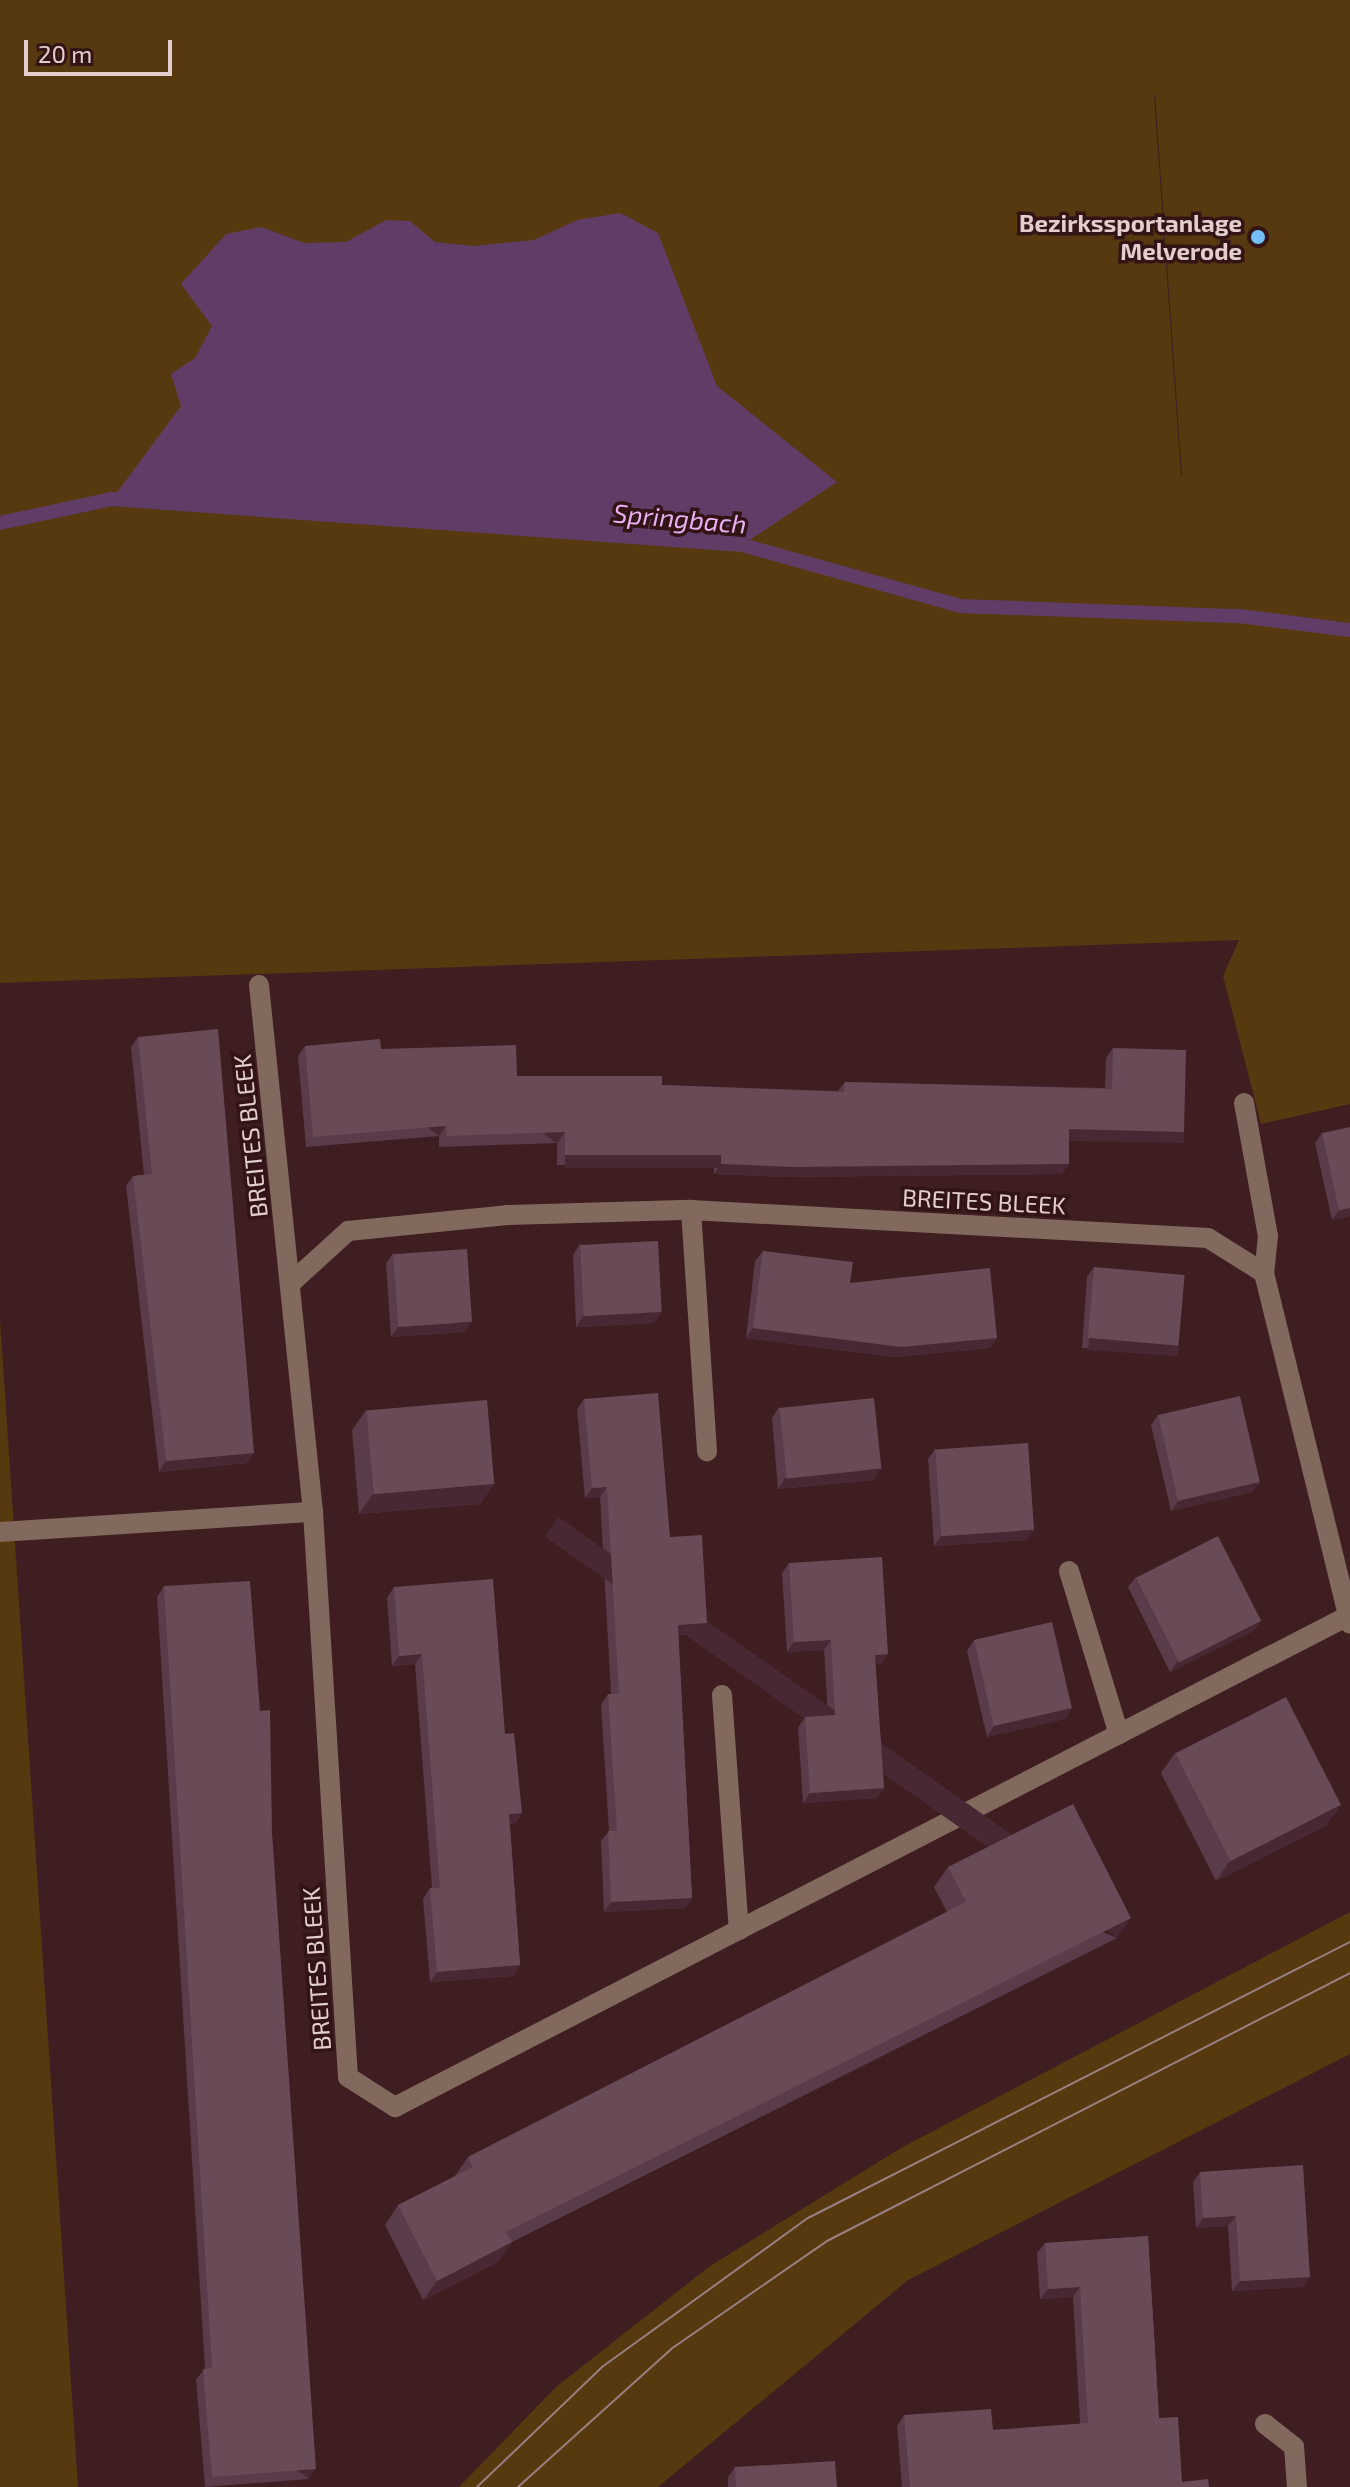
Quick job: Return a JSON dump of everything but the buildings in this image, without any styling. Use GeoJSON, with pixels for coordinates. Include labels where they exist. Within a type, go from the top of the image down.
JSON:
{"type":"FeatureCollection","features":[{"type":"Feature","properties":{"kind":"street","name":"BREITES BLEEK"},"geometry":{"type":"LineString","coordinates":[[259,985],[292,1282],[313,1512],[348,2077],[395,2107],[1119,1735],[1348,1621],[1264,1273],[1268,1236],[1244,1103]]}},
{"type":"Feature","properties":{"kind":"street","name":"BREITES BLEEK"},"geometry":{"type":"LineString","coordinates":[[292,1282],[348,1231],[507,1215],[691,1210],[1208,1238],[1264,1273]]}},
{"type":"Feature","properties":{"kind":"street"},"geometry":{"type":"LineString","coordinates":[[691,1210],[707,1451]]}},
{"type":"Feature","properties":{"kind":"street"},"geometry":{"type":"LineString","coordinates":[[0,1532],[313,1512]]}},
{"type":"Feature","properties":{"kind":"street"},"geometry":{"type":"LineString","coordinates":[[1069,1571],[1119,1735]]}},
{"type":"Feature","properties":{"kind":"street"},"geometry":{"type":"LineString","coordinates":[[722,1695],[739,1930]]}},
{"type":"Feature","properties":{"kind":"street"},"geometry":{"type":"LineString","coordinates":[[1265,2424],[1294,2447],[1297,2487]]}},
{"type":"Feature","properties":{"kind":"shaded area"},"geometry":{"type":"Polygon","coordinates":[[[0,0],[1350,0],[1350,1104],[1261,1124],[1223,976],[1239,940],[0,983],[0,0]],[[1154,94],[1182,476],[1155,95],[1154,94]]]}},
{"type":"Feature","properties":{"kind":"shaded area"},"geometry":{"type":"Polygon","coordinates":[[[0,1319],[78,2487],[0,2487],[0,1319]]]}},
{"type":"Feature","properties":{"kind":"shaded area"},"geometry":{"type":"Polygon","coordinates":[[[1350,1912],[1350,2054],[908,2280],[658,2487],[459,2487],[556,2387],[710,2266],[901,2148],[1350,1912]]]}},
{"type":"Feature","properties":{"kind":"water"},"geometry":{"type":"Polygon","coordinates":[[[620,213],[658,233],[717,386],[837,482],[742,545],[112,499],[181,406],[171,374],[195,358],[212,326],[181,284],[226,234],[261,227],[304,243],[346,242],[386,220],[410,221],[435,242],[473,246],[534,240],[577,220],[620,213]]]}},
{"type":"Feature","properties":{"kind":"waterway","name":"Springbach"},"geometry":{"type":"LineString","coordinates":[[0,523],[112,499],[742,545],[960,606],[1239,616],[1350,630]]}},
{"type":"Feature","properties":{"kind":"tram line"},"geometry":{"type":"LineString","coordinates":[[477,2487],[602,2367],[808,2218],[1350,1942]]}},
{"type":"Feature","properties":{"kind":"tram line"},"geometry":{"type":"LineString","coordinates":[[518,2487],[671,2349],[827,2241],[1350,1973]]}},
{"type":"Feature","properties":{"kind":"place","name":"Bezirkssportanlage Melverode"},"geometry":{"type":"Point","coordinates":[1258,237]}}]}
